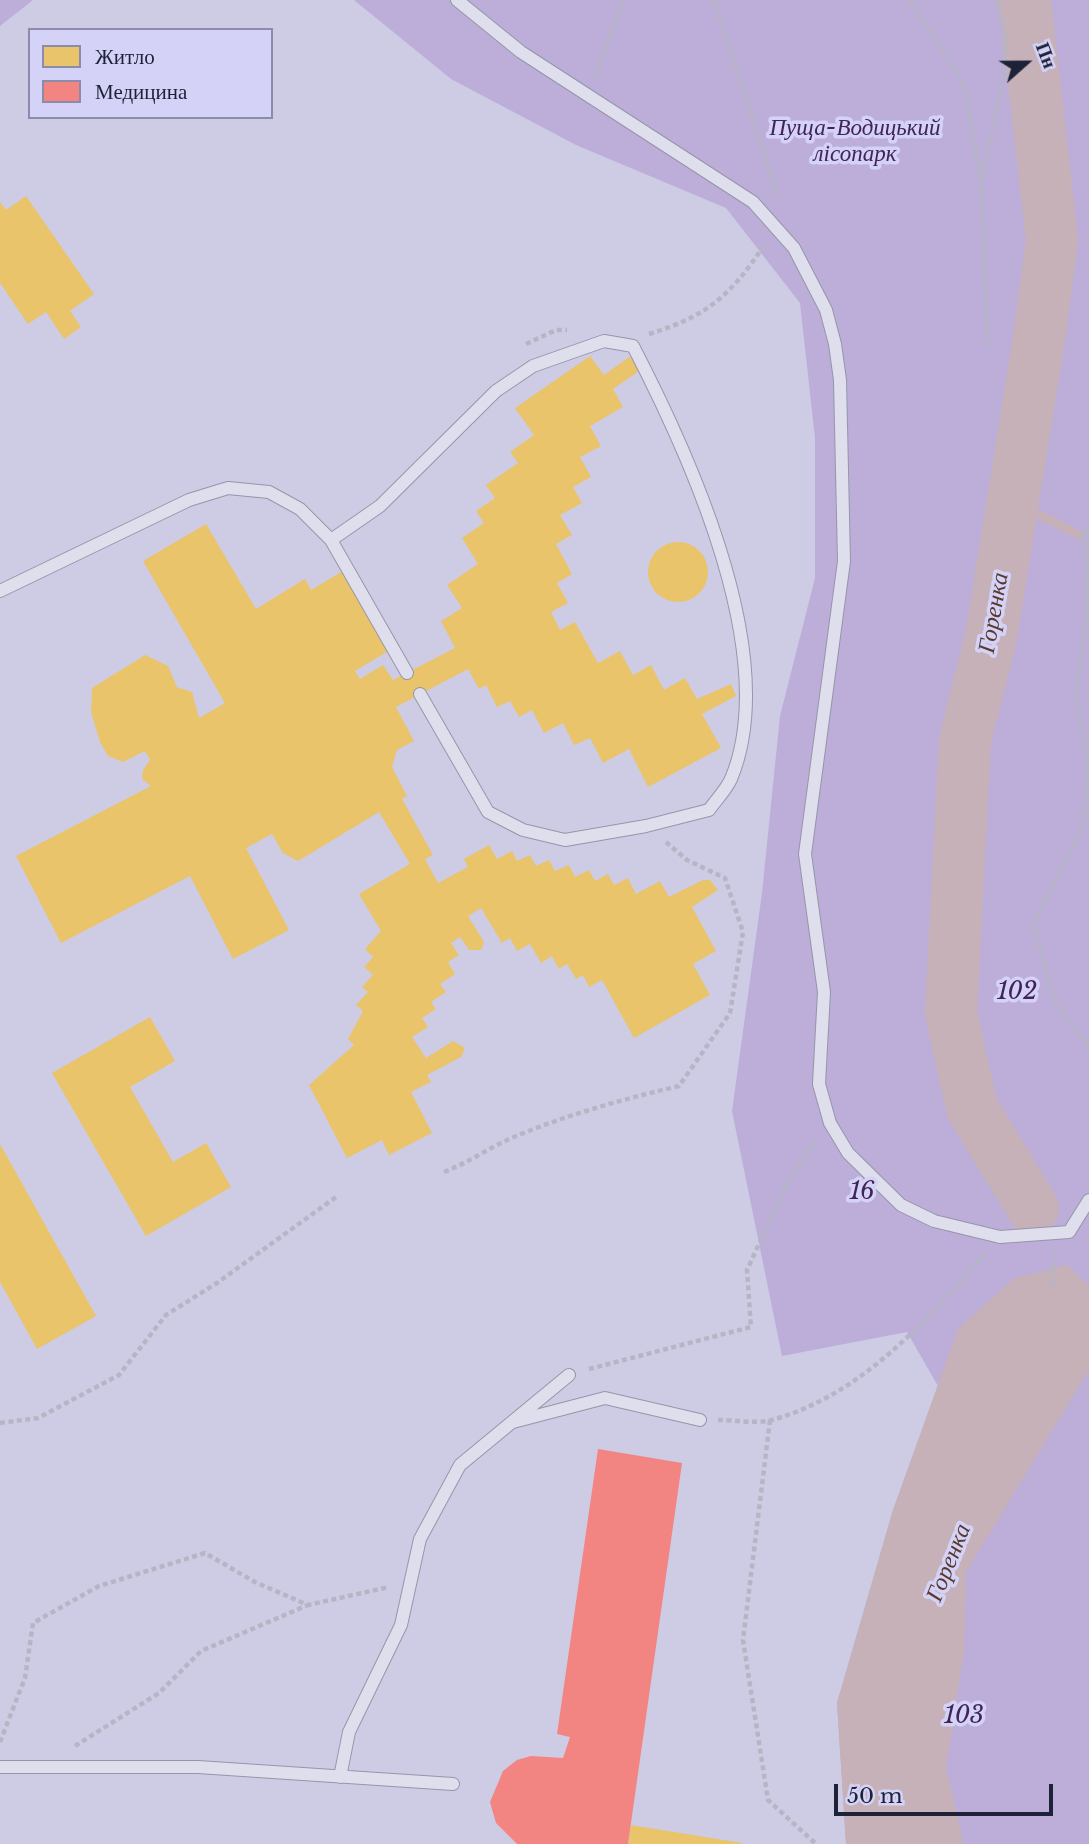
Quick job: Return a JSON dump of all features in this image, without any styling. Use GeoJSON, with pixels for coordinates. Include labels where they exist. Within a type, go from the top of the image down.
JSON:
{"type":"FeatureCollection","features":[{"type":"Feature","properties":{"kind":"lane"},"geometry":{"type":"LineString","coordinates":[[457,0],[521,52],[753,202],[794,248],[826,310],[835,344],[840,380],[845,561],[805,854],[824,992],[819,1084],[830,1123],[848,1153],[901,1205],[934,1221],[1000,1237],[1069,1232],[1089,1200]]}},
{"type":"Feature","properties":{"kind":"lane"},"geometry":{"type":"LineString","coordinates":[[331,540],[380,506],[496,391],[533,366],[604,341],[634,346],[671,418],[704,502],[740,623],[747,710],[731,780],[709,810],[646,826],[565,840],[523,830],[488,812],[420,694]]}},
{"type":"Feature","properties":{"kind":"lane"},"geometry":{"type":"LineString","coordinates":[[0,591],[189,500],[228,488],[269,492],[300,509],[331,540],[407,673]]}},
{"type":"Feature","properties":{"kind":"lane"},"geometry":{"type":"LineString","coordinates":[[340,1777],[349,1732],[401,1625],[420,1539],[460,1465],[569,1374]]}},
{"type":"Feature","properties":{"kind":"lane"},"geometry":{"type":"LineString","coordinates":[[510,1423],[604,1398],[700,1420]]}},
{"type":"Feature","properties":{"kind":"lane"},"geometry":{"type":"LineString","coordinates":[[0,1767],[198,1767],[453,1784]]}},
{"type":"Feature","properties":{"kind":"path"},"geometry":{"type":"LineString","coordinates":[[586,94],[623,0]]}},
{"type":"Feature","properties":{"kind":"path"},"geometry":{"type":"LineString","coordinates":[[714,0],[782,209]]}},
{"type":"Feature","properties":{"kind":"path"},"geometry":{"type":"LineString","coordinates":[[910,0],[964,84],[981,183],[988,348]]}},
{"type":"Feature","properties":{"kind":"path"},"geometry":{"type":"LineString","coordinates":[[981,183],[1004,75],[1005,32],[996,0]]}},
{"type":"Feature","properties":{"kind":"path"},"geometry":{"type":"LineString","coordinates":[[1089,532],[1082,532],[1087,561],[1086,615],[1076,695],[1088,762],[1083,826],[1034,923],[1054,1000],[1089,1047]]}},
{"type":"Feature","properties":{"kind":"path"},"geometry":{"type":"LineString","coordinates":[[1086,615],[1089,605]]}},
{"type":"Feature","properties":{"kind":"path"},"geometry":{"type":"LineString","coordinates":[[444,1172],[473,1161],[505,1141],[554,1122],[612,1102],[679,1086],[730,1013],[743,932],[725,878],[688,860],[646,826]]}},
{"type":"Feature","properties":{"kind":"path"},"geometry":{"type":"LineString","coordinates":[[569,1374],[751,1327],[747,1270],[789,1179],[830,1123]]}},
{"type":"Feature","properties":{"kind":"path"},"geometry":{"type":"LineString","coordinates":[[0,1423],[38,1418],[119,1375],[166,1315],[217,1283],[336,1197]]}},
{"type":"Feature","properties":{"kind":"path"},"geometry":{"type":"LineString","coordinates":[[700,1420],[770,1420],[845,1387],[899,1346],[1000,1237]]}},
{"type":"Feature","properties":{"kind":"path"},"geometry":{"type":"LineString","coordinates":[[1051,1285],[1055,1262]]}},
{"type":"Feature","properties":{"kind":"path"},"geometry":{"type":"LineString","coordinates":[[770,1420],[743,1640],[768,1800],[816,1844]]}},
{"type":"Feature","properties":{"kind":"path"},"geometry":{"type":"LineString","coordinates":[[0,1742],[25,1678],[33,1623],[99,1586],[205,1553],[255,1583],[309,1605]]}},
{"type":"Feature","properties":{"kind":"path"},"geometry":{"type":"LineString","coordinates":[[72,1747],[159,1693],[201,1651],[309,1605],[411,1582]]}},
{"type":"Feature","properties":{"kind":"green space"},"geometry":{"type":"Polygon","coordinates":[[[0,0],[33,0],[0,26],[0,0]]]}},
{"type":"Feature","properties":{"kind":"green space"},"geometry":{"type":"Polygon","coordinates":[[[354,0],[1089,0],[1089,1844],[846,1844],[837,1703],[893,1510],[938,1386],[907,1332],[782,1356],[732,1111],[762,893],[780,716],[815,578],[815,438],[800,303],[726,208],[576,145],[451,79],[354,0]]]}},
{"type":"Feature","properties":{"kind":"water"},"geometry":{"type":"Polygon","coordinates":[[[1067,1265],[1089,1286],[1089,1370],[966,1572],[964,1650],[946,1768],[964,1844],[846,1844],[837,1703],[893,1510],[958,1329],[1013,1279],[1067,1265]]]}},
{"type":"Feature","properties":{"kind":"building: Житло"},"geometry":{"type":"Polygon","coordinates":[[[26,196],[94,294],[70,311],[81,327],[64,339],[46,312],[28,324],[0,283],[0,202],[6,210],[26,196]]]}},
{"type":"Feature","properties":{"kind":"building: Житло"},"geometry":{"type":"Polygon","coordinates":[[[590,356],[604,375],[629,357],[638,362],[642,369],[613,389],[623,407],[590,426],[601,446],[580,457],[591,477],[573,487],[582,503],[560,515],[572,535],[556,544],[572,574],[557,583],[568,603],[551,612],[560,630],[575,622],[598,663],[620,651],[633,675],[651,665],[664,690],[685,678],[697,699],[731,684],[736,696],[702,714],[721,748],[648,787],[629,749],[603,763],[590,738],[574,745],[563,723],[544,733],[532,710],[519,717],[510,701],[497,707],[486,685],[479,689],[468,669],[396,707],[414,741],[397,750],[392,767],[407,796],[402,799],[433,855],[425,859],[438,883],[468,867],[464,859],[489,845],[497,859],[512,851],[517,861],[530,855],[536,866],[549,860],[555,871],[569,865],[575,877],[589,870],[595,881],[608,874],[614,885],[628,878],[636,894],[660,881],[669,897],[703,880],[710,880],[718,890],[692,907],[716,951],[693,964],[710,995],[634,1038],[602,980],[589,987],[583,975],[576,979],[567,964],[559,969],[552,956],[541,963],[530,944],[517,951],[510,938],[502,943],[481,908],[468,916],[484,942],[481,950],[469,950],[460,937],[451,943],[459,955],[448,962],[455,974],[440,984],[446,992],[431,1002],[436,1009],[422,1018],[428,1027],[412,1037],[426,1058],[453,1041],[465,1048],[461,1057],[427,1075],[431,1082],[411,1092],[432,1133],[389,1155],[382,1140],[347,1158],[309,1085],[354,1045],[348,1039],[363,1011],[356,1005],[368,992],[362,987],[373,975],[364,967],[373,957],[365,949],[381,931],[359,894],[410,864],[379,812],[298,861],[283,853],[272,834],[246,848],[289,930],[233,959],[190,876],[61,943],[16,856],[151,786],[142,779],[143,770],[150,760],[145,751],[123,762],[108,756],[100,742],[91,712],[92,688],[145,655],[168,666],[177,687],[192,692],[199,718],[225,703],[143,561],[206,524],[256,609],[305,579],[311,590],[343,571],[390,650],[355,671],[360,679],[383,665],[393,680],[455,648],[441,621],[462,608],[447,585],[478,564],[462,538],[484,523],[476,511],[495,498],[486,485],[518,463],[510,452],[534,435],[515,408],[590,356]]]}},
{"type":"Feature","properties":{"kind":"building: Житло"},"geometry":{"type":"Polygon","coordinates":[[[678,542],[695,547],[703,555],[708,572],[703,589],[695,597],[678,602],[661,597],[653,589],[648,572],[653,555],[661,547],[678,542]]]}},
{"type":"Feature","properties":{"kind":"building: Житло"},"geometry":{"type":"Polygon","coordinates":[[[150,1017],[175,1061],[130,1087],[173,1162],[206,1143],[231,1187],[146,1236],[52,1073],[150,1017]]]}},
{"type":"Feature","properties":{"kind":"building: Житло"},"geometry":{"type":"Polygon","coordinates":[[[0,1144],[96,1316],[37,1349],[0,1282],[0,1144]]]}},
{"type":"Feature","properties":{"kind":"building: Житло"},"geometry":{"type":"Polygon","coordinates":[[[631,1825],[742,1843],[742,1844],[628,1844],[631,1825]]]}},
{"type":"Feature","properties":{"kind":"building: Медицина"},"geometry":{"type":"Polygon","coordinates":[[[598,1449],[682,1463],[628,1844],[517,1844],[496,1823],[490,1802],[503,1771],[517,1760],[531,1756],[563,1758],[570,1737],[557,1734],[598,1449]]]}},
{"type":"Feature","properties":{"kind":"waterway","name":"Горенка"},"geometry":{"type":"LineString","coordinates":[[1025,0],[1052,240],[1040,332],[991,637],[965,740],[951,1013],[972,1108],[1033,1208]]}},
{"type":"Feature","properties":{"kind":"waterway"},"geometry":{"type":"LineString","coordinates":[[1014,502],[1081,536]]}},
{"type":"Feature","properties":{"kind":"park label","name":"Пуща-Водицький лісопарк"},"geometry":{"type":"Point","coordinates":[855,142]}},
{"type":"Feature","properties":{"kind":"park label","name":"102"},"geometry":{"type":"Point","coordinates":[1017,993]}},
{"type":"Feature","properties":{"kind":"park label","name":"16"},"geometry":{"type":"Point","coordinates":[862,1193]}},
{"type":"Feature","properties":{"kind":"park label","name":"103"},"geometry":{"type":"Point","coordinates":[964,1717]}}]}
